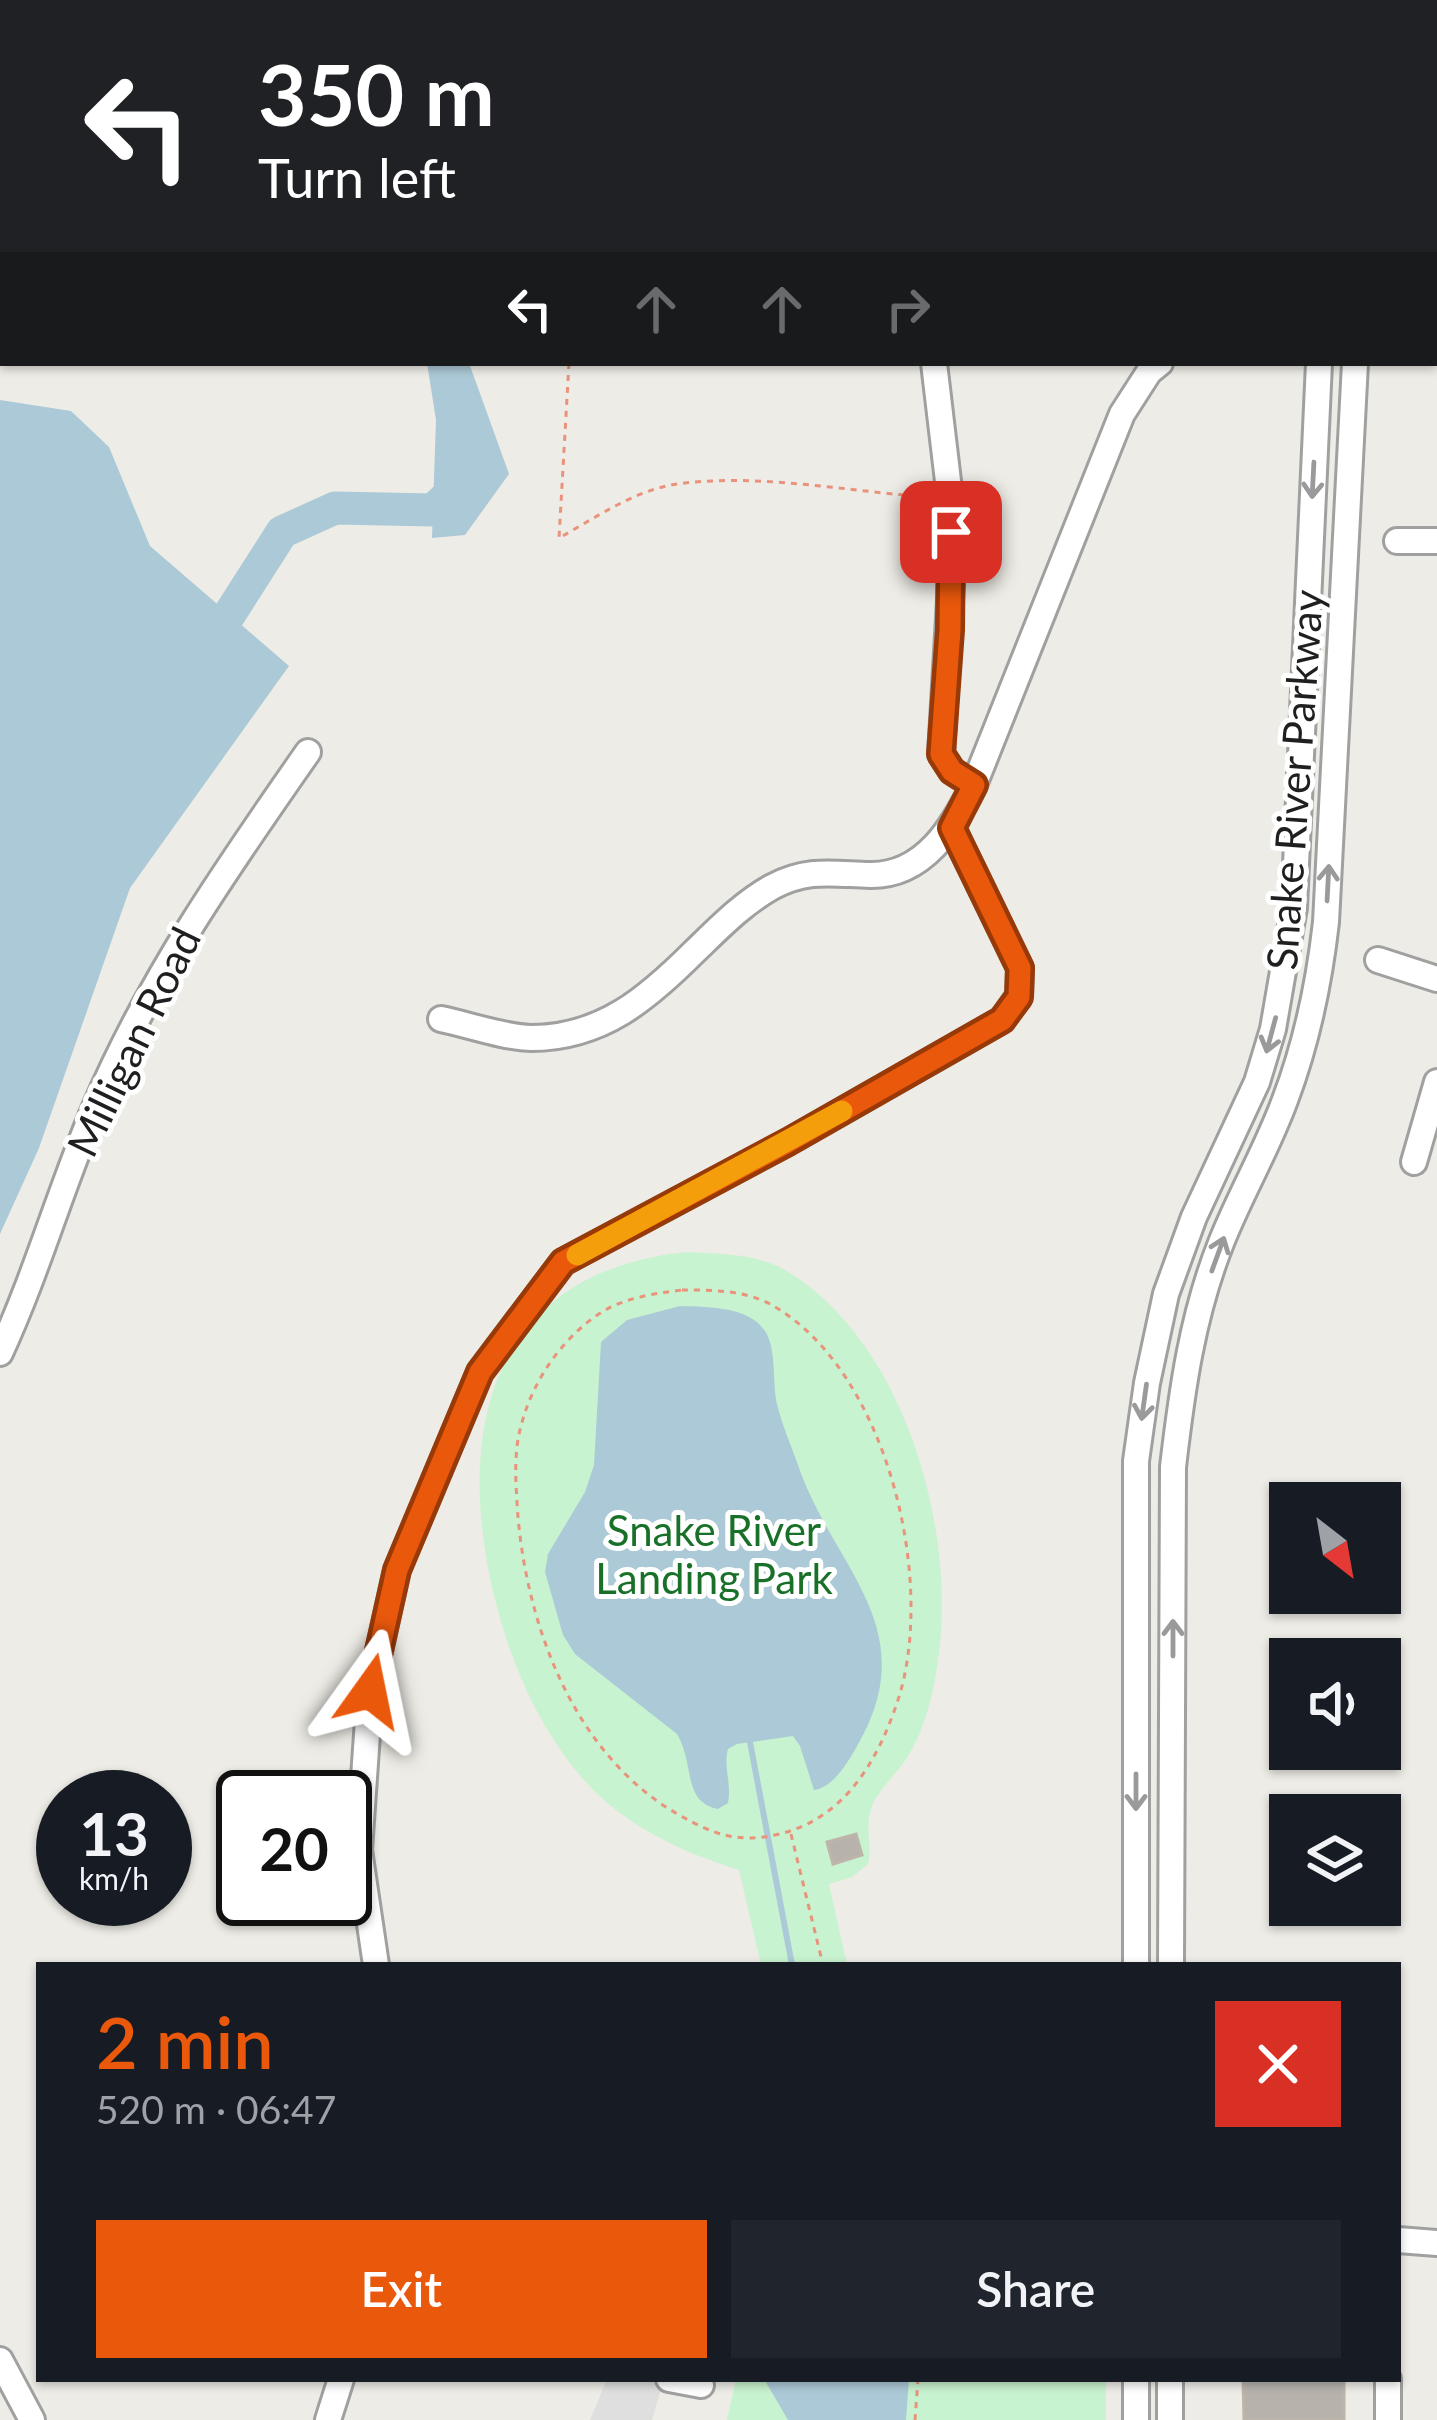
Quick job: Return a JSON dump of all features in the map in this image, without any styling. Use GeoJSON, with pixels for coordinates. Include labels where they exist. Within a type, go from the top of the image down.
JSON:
{"type":"FeatureCollection","features":[{"type":"Feature","properties":{"kind":"street"},"geometry":{"type":"LineString","coordinates":[[934,366],[950,498],[950,609],[941,754],[952,771],[974,785]]}},
{"type":"Feature","properties":{"kind":"street"},"geometry":{"type":"LineString","coordinates":[[441,1019],[529,1038],[583,1031],[648,998],[744,903],[777,884],[834,870],[874,875],[908,866],[930,852],[952,828],[974,785],[1123,414],[1156,366]]}},
{"type":"Feature","properties":{"kind":"street","name":"Snake River Parkway"},"geometry":{"type":"LineString","coordinates":[[1136,1962],[1136,1461],[1166,1294],[1193,1217],[1257,1082],[1286,966],[1294,908],[1318,366]]}},
{"type":"Feature","properties":{"kind":"street","name":"Snake River Parkway"},"geometry":{"type":"LineString","coordinates":[[1171,1962],[1173,1467],[1181,1394],[1208,1280],[1284,1104],[1318,986],[1326,922],[1355,366]]}},
{"type":"Feature","properties":{"kind":"street"},"geometry":{"type":"LineString","coordinates":[[1396,541],[1437,541]]}},
{"type":"Feature","properties":{"kind":"street","name":"Milligan Road"},"geometry":{"type":"LineString","coordinates":[[0,1354],[96,1103],[215,883],[308,752]]}},
{"type":"Feature","properties":{"kind":"street"},"geometry":{"type":"LineString","coordinates":[[376,1962],[359,1850],[370,1691],[397,1570],[480,1372],[563,1262],[1002,1020],[1019,997],[1020,968],[952,828]]}},
{"type":"Feature","properties":{"kind":"street"},"geometry":{"type":"LineString","coordinates":[[1378,960],[1437,979]]}},
{"type":"Feature","properties":{"kind":"street"},"geometry":{"type":"LineString","coordinates":[[1414,1162],[1437,1082]]}},
{"type":"Feature","properties":{"kind":"street"},"geometry":{"type":"LineString","coordinates":[[1401,2240],[1437,2242]]}},
{"type":"Feature","properties":{"kind":"street"},"geometry":{"type":"LineString","coordinates":[[0,2360],[32,2420]]}},
{"type":"Feature","properties":{"kind":"street"},"geometry":{"type":"LineString","coordinates":[[328,2420],[339,2382]]}},
{"type":"Feature","properties":{"kind":"street"},"geometry":{"type":"LineString","coordinates":[[685,2382],[701,2385]]}},
{"type":"Feature","properties":{"kind":"street"},"geometry":{"type":"LineString","coordinates":[[1136,2382],[1136,2420]]}},
{"type":"Feature","properties":{"kind":"street"},"geometry":{"type":"LineString","coordinates":[[1170,2382],[1170,2420]]}},
{"type":"Feature","properties":{"kind":"street"},"geometry":{"type":"LineString","coordinates":[[1388,2382],[1388,2420]]}},
{"type":"Feature","properties":{"kind":"path"},"geometry":{"type":"LineString","coordinates":[[569,366],[559,538],[619,504],[674,484],[767,482],[950,498]]}},
{"type":"Feature","properties":{"kind":"path"},"geometry":{"type":"LineString","coordinates":[[682,1290],[725,1291],[767,1302],[803,1327],[839,1365],[889,1471],[911,1592],[909,1646],[899,1698],[864,1775],[818,1821],[791,1832],[737,1840],[693,1822],[638,1788],[609,1756],[569,1696],[550,1656],[522,1560],[518,1450],[534,1390],[556,1352],[597,1315],[636,1297],[682,1290]]}},
{"type":"Feature","properties":{"kind":"path"},"geometry":{"type":"LineString","coordinates":[[791,1832],[822,1962]]}},
{"type":"Feature","properties":{"kind":"path"},"geometry":{"type":"LineString","coordinates":[[915,2420],[918,2382]]}},
{"type":"Feature","properties":{"kind":"green space","name":"Snake River Landing Park"},"geometry":{"type":"Polygon","coordinates":[[[686,1252],[737,1255],[785,1270],[827,1302],[862,1342],[914,1442],[939,1554],[942,1609],[936,1672],[914,1745],[871,1809],[868,1864],[852,1877],[829,1884],[846,1962],[760,1962],[739,1870],[654,1835],[616,1810],[583,1779],[535,1708],[503,1628],[481,1513],[481,1457],[489,1405],[507,1358],[535,1319],[574,1287],[624,1265],[686,1252]]]}},
{"type":"Feature","properties":{"kind":"green space"},"geometry":{"type":"Polygon","coordinates":[[[735,2382],[1106,2382],[1106,2420],[727,2420],[735,2382]]]}},
{"type":"Feature","properties":{"kind":"shaded area"},"geometry":{"type":"Polygon","coordinates":[[[606,2382],[663,2382],[652,2420],[590,2420],[606,2382]]]}},
{"type":"Feature","properties":{"kind":"water"},"geometry":{"type":"Polygon","coordinates":[[[427,366],[470,366],[509,474],[465,535],[432,538],[436,420],[427,366]]]}},
{"type":"Feature","properties":{"kind":"water"},"geometry":{"type":"Polygon","coordinates":[[[0,400],[71,411],[109,447],[150,546],[289,666],[130,888],[39,1148],[0,1234],[0,400]]]}},
{"type":"Feature","properties":{"kind":"water"},"geometry":{"type":"Polygon","coordinates":[[[680,1306],[738,1312],[765,1331],[784,1427],[813,1502],[866,1600],[878,1632],[882,1667],[876,1704],[853,1753],[833,1780],[814,1790],[793,1736],[737,1744],[728,1749],[728,1803],[718,1809],[699,1799],[694,1790],[677,1734],[575,1654],[563,1635],[545,1572],[548,1554],[585,1492],[594,1465],[601,1342],[627,1320],[680,1306]]]}},
{"type":"Feature","properties":{"kind":"water"},"geometry":{"type":"Polygon","coordinates":[[[766,2382],[909,2382],[906,2420],[788,2420],[766,2382]]]}},
{"type":"Feature","properties":{"kind":"building"},"geometry":{"type":"Polygon","coordinates":[[[856,1834],[862,1855],[833,1864],[827,1842],[856,1834]]]}},
{"type":"Feature","properties":{"kind":"building"},"geometry":{"type":"Polygon","coordinates":[[[1243,2382],[1344,2382],[1344,2420],[1244,2420],[1243,2382]]]}},
{"type":"Feature","properties":{"kind":"waterway"},"geometry":{"type":"LineString","coordinates":[[197,645],[229,615],[282,532],[335,508],[433,510],[462,482]]}},
{"type":"Feature","properties":{"kind":"waterway"},"geometry":{"type":"LineString","coordinates":[[750,1742],[791,1962]]}},
{"type":"Feature","properties":{"kind":"slow traffic"},"geometry":{"type":"LineString","coordinates":[[577,1255],[842,1111]]}},
{"type":"Feature","properties":{"kind":"route"},"geometry":{"type":"LineString","coordinates":[[370,1691],[397,1570],[480,1372],[563,1262],[1002,1020],[1019,997],[1020,968],[952,828],[974,785],[952,771],[941,754],[951,532]]}}]}
